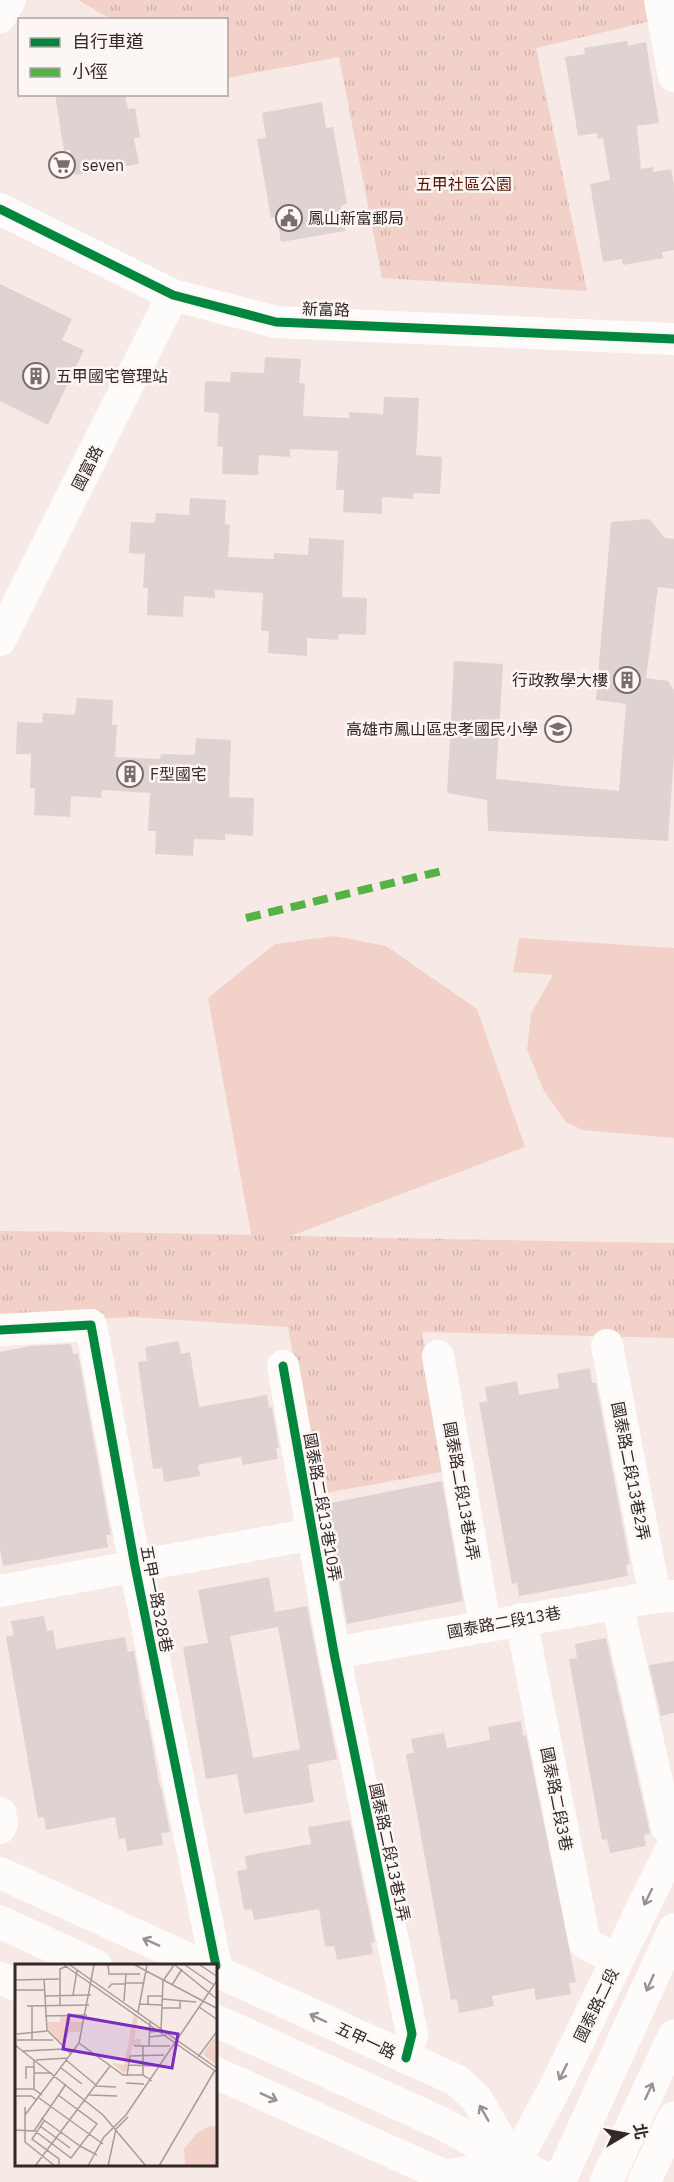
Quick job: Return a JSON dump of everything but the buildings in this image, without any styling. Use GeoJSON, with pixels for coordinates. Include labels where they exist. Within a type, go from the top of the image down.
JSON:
{"type":"FeatureCollection","features":[{"type":"Feature","properties":{"kind":"street"},"geometry":{"type":"LineString","coordinates":[[0,17],[10,0]]}},
{"type":"Feature","properties":{"kind":"street"},"geometry":{"type":"LineString","coordinates":[[660,0],[674,76]]}},
{"type":"Feature","properties":{"kind":"street","name":"新富路"},"geometry":{"type":"LineString","coordinates":[[0,209],[173,296],[276,322],[674,339]]}},
{"type":"Feature","properties":{"kind":"street","name":"國富路"},"geometry":{"type":"LineString","coordinates":[[0,640],[173,296]]}},
{"type":"Feature","properties":{"kind":"street","name":"五甲一路328巷"},"geometry":{"type":"LineString","coordinates":[[0,1330],[91,1325],[135,1566],[213,1964]]}},
{"type":"Feature","properties":{"kind":"street","name":"國泰路二段13巷2弄"},"geometry":{"type":"LineString","coordinates":[[607,1345],[665,1596]]}},
{"type":"Feature","properties":{"kind":"street","name":"國泰路二段13巷4弄"},"geometry":{"type":"LineString","coordinates":[[438,1356],[485,1625]]}},
{"type":"Feature","properties":{"kind":"street","name":"國泰路二段13巷10弄"},"geometry":{"type":"LineString","coordinates":[[283,1366],[334,1653]]}},
{"type":"Feature","properties":{"kind":"street"},"geometry":{"type":"LineString","coordinates":[[0,1592],[313,1534]]}},
{"type":"Feature","properties":{"kind":"street","name":"國泰路二段13巷"},"geometry":{"type":"LineString","coordinates":[[334,1653],[485,1625],[665,1596]]}},
{"type":"Feature","properties":{"kind":"street"},"geometry":{"type":"LineString","coordinates":[[617,1603],[667,1827],[674,1831]]}},
{"type":"Feature","properties":{"kind":"street","name":"國泰路二段3巷"},"geometry":{"type":"LineString","coordinates":[[521,1619],[585,1942],[618,1960]]}},
{"type":"Feature","properties":{"kind":"street","name":"國泰路二段13巷1弄"},"geometry":{"type":"LineString","coordinates":[[334,1653],[412,2034],[406,2058]]}},
{"type":"Feature","properties":{"kind":"street"},"geometry":{"type":"LineString","coordinates":[[0,1813],[2,1823],[0,1828]]}},
{"type":"Feature","properties":{"kind":"street","name":"國泰路二段"},"geometry":{"type":"LineString","coordinates":[[509,2173],[555,2088],[674,1844]]}},
{"type":"Feature","properties":{"kind":"street","name":"五甲一路"},"geometry":{"type":"LineString","coordinates":[[0,1873],[205,1964]]}},
{"type":"Feature","properties":{"kind":"street"},"geometry":{"type":"LineString","coordinates":[[0,1922],[92,1964]]}},
{"type":"Feature","properties":{"kind":"street"},"geometry":{"type":"LineString","coordinates":[[559,2182],[674,1930]]}},
{"type":"Feature","properties":{"kind":"street","name":"五甲一路"},"geometry":{"type":"LineString","coordinates":[[218,1970],[456,2080],[476,2098],[509,2173]]}},
{"type":"Feature","properties":{"kind":"street"},"geometry":{"type":"LineString","coordinates":[[0,1978],[15,1985]]}},
{"type":"Feature","properties":{"kind":"street"},"geometry":{"type":"LineString","coordinates":[[218,2022],[441,2123],[509,2173]]}},
{"type":"Feature","properties":{"kind":"street"},"geometry":{"type":"LineString","coordinates":[[606,2182],[674,2036]]}},
{"type":"Feature","properties":{"kind":"street"},"geometry":{"type":"LineString","coordinates":[[218,2074],[445,2176],[509,2173],[551,2182]]}},
{"type":"Feature","properties":{"kind":"street"},"geometry":{"type":"LineString","coordinates":[[644,2182],[674,2118]]}},
{"type":"Feature","properties":{"kind":"green space","name":"五甲社區公園"},"geometry":{"type":"Polygon","coordinates":[[[78,0],[647,0],[651,21],[536,48],[587,291],[382,278],[339,57],[228,78],[228,18],[109,18],[78,0]]]}},
{"type":"Feature","properties":{"kind":"green space"},"geometry":{"type":"Polygon","coordinates":[[[334,936],[386,946],[477,1009],[525,1147],[254,1250],[208,998],[275,944],[334,936]]]}},
{"type":"Feature","properties":{"kind":"green space"},"geometry":{"type":"Polygon","coordinates":[[[519,938],[674,948],[674,1138],[583,1130],[566,1122],[544,1091],[527,1050],[531,1014],[553,975],[513,972],[519,938]]]}},
{"type":"Feature","properties":{"kind":"green space"},"geometry":{"type":"Polygon","coordinates":[[[0,1231],[674,1243],[674,1338],[422,1332],[447,1471],[319,1494],[288,1327],[132,1317],[0,1324],[0,1231]]]}},
{"type":"Feature","properties":{"kind":"marked path"},"geometry":{"type":"LineString","coordinates":[[246,918],[442,871]]}},
{"type":"Feature","properties":{"kind":"cycle path"},"geometry":{"type":"LineString","coordinates":[[0,209],[173,295],[276,322],[674,339]]}},
{"type":"Feature","properties":{"kind":"cycle path"},"geometry":{"type":"LineString","coordinates":[[0,1330],[91,1325],[135,1566],[216,1964]]}},
{"type":"Feature","properties":{"kind":"cycle path"},"geometry":{"type":"LineString","coordinates":[[283,1366],[334,1653],[412,2034],[406,2058]]}},
{"type":"Feature","properties":{"kind":"place","name":"seven"},"geometry":{"type":"Point","coordinates":[62,165]}},
{"type":"Feature","properties":{"kind":"place","name":"鳳山新富郵局"},"geometry":{"type":"Point","coordinates":[289,218]}},
{"type":"Feature","properties":{"kind":"place","name":"五甲國宅管理站"},"geometry":{"type":"Point","coordinates":[36,376]}},
{"type":"Feature","properties":{"kind":"place","name":"行政教學大樓"},"geometry":{"type":"Point","coordinates":[627,680]}},
{"type":"Feature","properties":{"kind":"place","name":"高雄市鳳山區忠孝國民小學"},"geometry":{"type":"Point","coordinates":[558,729]}},
{"type":"Feature","properties":{"kind":"place","name":"F型國宅"},"geometry":{"type":"Point","coordinates":[130,774]}}]}
